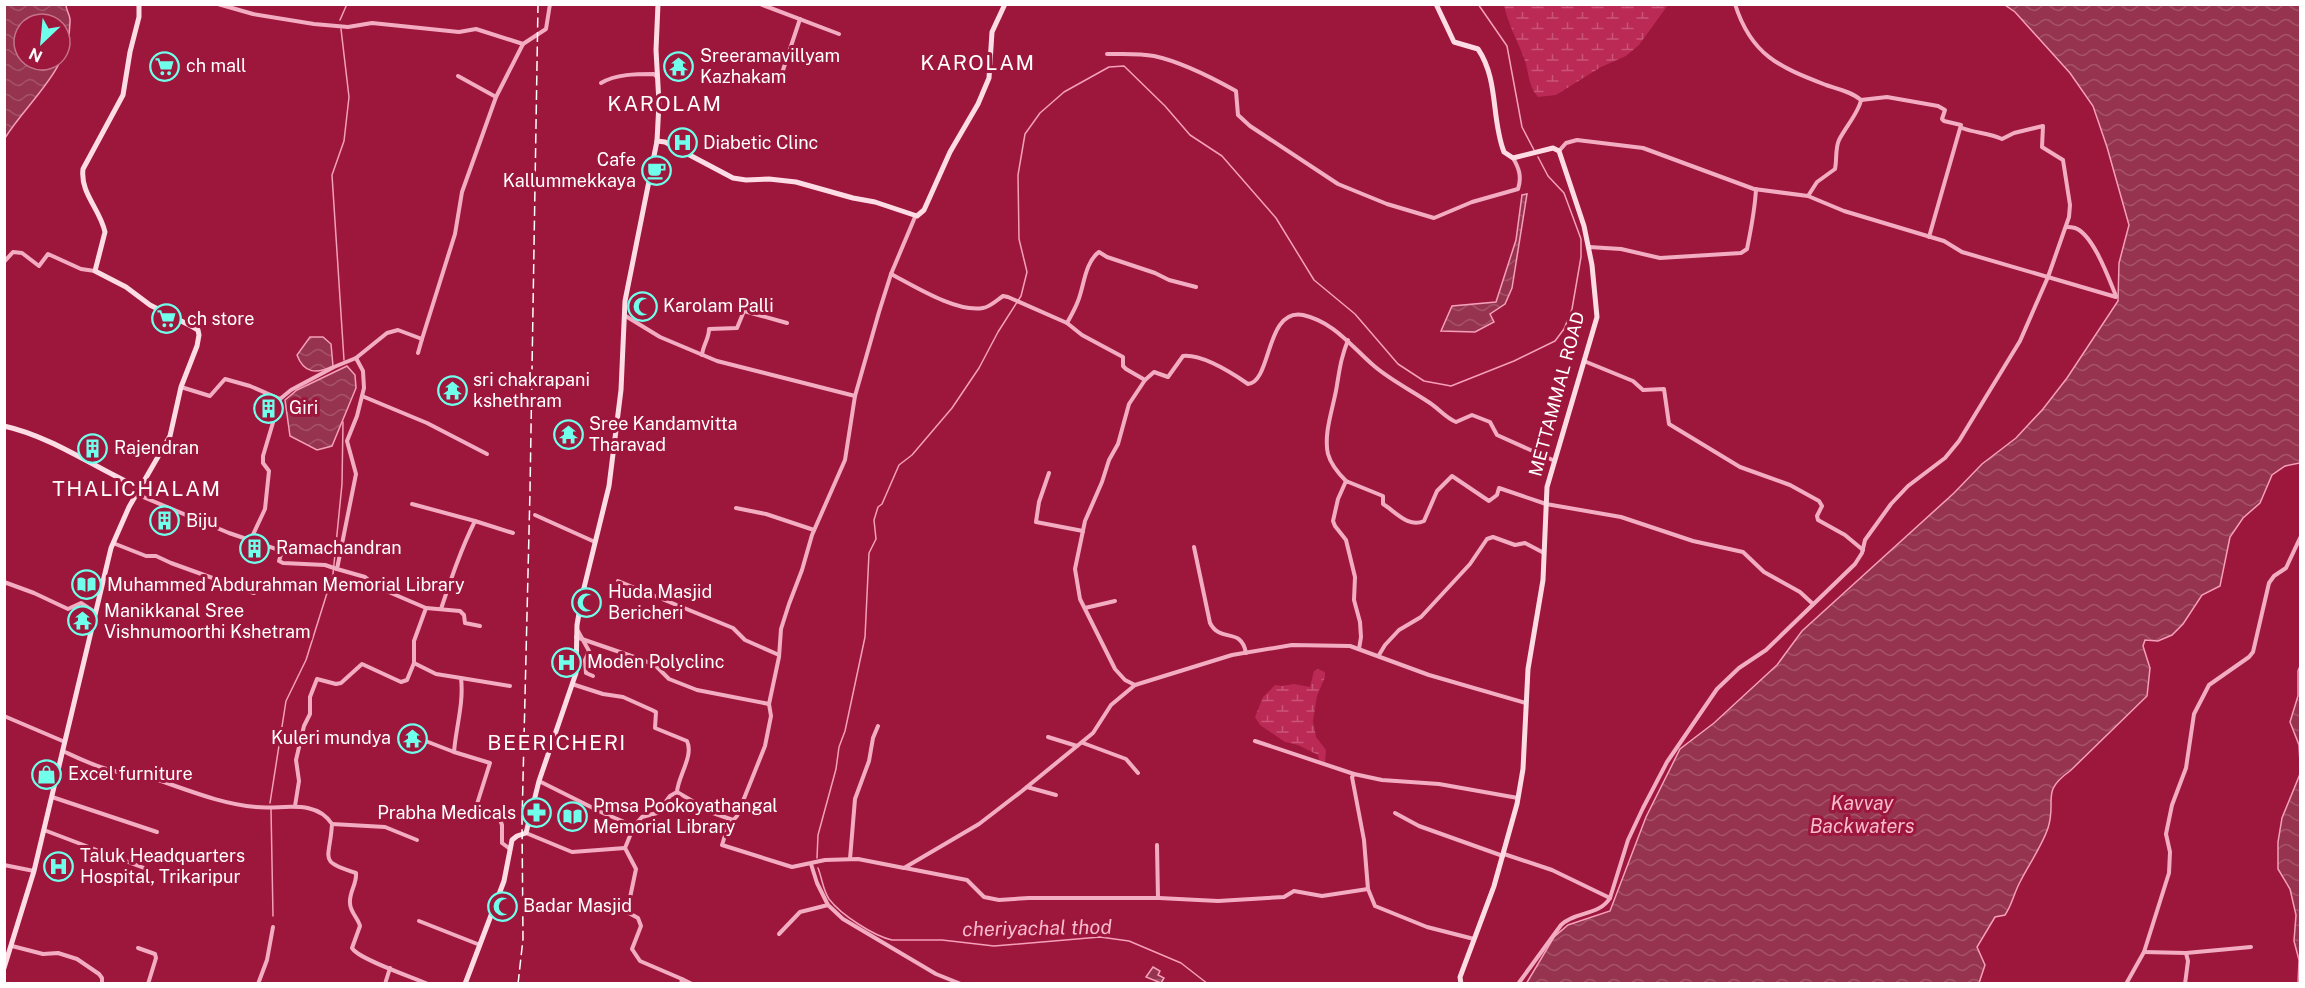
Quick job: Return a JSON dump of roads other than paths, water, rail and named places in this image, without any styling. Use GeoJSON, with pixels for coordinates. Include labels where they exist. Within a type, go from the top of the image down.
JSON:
{"type":"FeatureCollection","features":[{"type":"Feature","properties":{"kind":"main road"},"geometry":{"type":"LineString","coordinates":[[4,968],[34,870],[113,543],[119,525],[170,436],[180,387],[200,334],[198,330],[150,305],[126,287],[94,271],[105,231],[84,188],[83,169],[123,95],[139,16],[139,4]]}},
{"type":"Feature","properties":{"kind":"main road"},"geometry":{"type":"LineString","coordinates":[[465,984],[504,881],[514,838],[526,833],[539,781],[576,673],[579,638],[577,628],[582,596],[609,486],[621,390],[624,315],[657,141],[658,4]]}},
{"type":"Feature","properties":{"kind":"main road"},"geometry":{"type":"LineString","coordinates":[[657,141],[665,142],[733,178],[796,182],[875,202],[915,217],[924,210],[950,152],[978,104],[989,78],[992,32],[1005,4]]}},
{"type":"Feature","properties":{"kind":"main road"},"geometry":{"type":"LineString","coordinates":[[1436,4],[1454,42],[1472,46],[1481,53],[1494,92],[1497,126],[1502,148],[1508,157],[1553,148],[1559,151]]}},
{"type":"Feature","properties":{"kind":"main road","name":"METTAMMAL ROAD"},"geometry":{"type":"LineString","coordinates":[[1461,984],[1460,977],[1504,855],[1518,798],[1523,769],[1528,669],[1543,580],[1547,487],[1597,317],[1584,226],[1559,151]]}},
{"type":"Feature","properties":{"kind":"main road"},"geometry":{"type":"LineString","coordinates":[[4,426],[37,437],[138,491]]}},
{"type":"Feature","properties":{"kind":"street"},"geometry":{"type":"LineString","coordinates":[[218,4],[253,14],[314,24],[348,27],[372,23],[459,32],[476,28],[523,44]]}},
{"type":"Feature","properties":{"kind":"street"},"geometry":{"type":"LineString","coordinates":[[418,353],[455,234],[462,192],[496,97],[523,44],[546,29],[550,4]]}},
{"type":"Feature","properties":{"kind":"street"},"geometry":{"type":"LineString","coordinates":[[760,4],[839,34]]}},
{"type":"Feature","properties":{"kind":"street"},"geometry":{"type":"LineString","coordinates":[[1518,984],[1546,942],[1566,920],[1597,910],[1610,898],[1624,859],[1628,840],[1642,808],[1685,734],[1717,689],[1739,668],[1766,650],[1855,564],[1863,550],[1864,540],[1891,504],[1908,486],[1945,458],[1959,441],[2020,341],[2048,277],[2070,212],[2066,172],[2060,157],[2042,147],[2043,126],[2014,133],[2002,139],[1988,133],[1976,133],[1962,128],[1958,123],[1944,121],[1942,119],[1945,110],[1938,106],[1903,99],[1861,100],[1795,73],[1765,54],[1747,34],[1735,4]]}},
{"type":"Feature","properties":{"kind":"street"},"geometry":{"type":"LineString","coordinates":[[779,82],[800,19]]}},
{"type":"Feature","properties":{"kind":"street"},"geometry":{"type":"LineString","coordinates":[[1107,54],[1152,56],[1182,65],[1217,81],[1236,91],[1238,115],[1291,155],[1329,178],[1387,204],[1434,218],[1464,205],[1518,189],[1521,181],[1518,166],[1512,158]]}},
{"type":"Feature","properties":{"kind":"street"},"geometry":{"type":"LineString","coordinates":[[601,84],[610,78],[640,74],[654,74],[657,77]]}},
{"type":"Feature","properties":{"kind":"street"},"geometry":{"type":"LineString","coordinates":[[458,76],[496,97]]}},
{"type":"Feature","properties":{"kind":"street"},"geometry":{"type":"LineString","coordinates":[[1808,196],[1816,182],[1835,170],[1838,143],[1861,100]]}},
{"type":"Feature","properties":{"kind":"street"},"geometry":{"type":"LineString","coordinates":[[1929,237],[1962,128]]}},
{"type":"Feature","properties":{"kind":"street"},"geometry":{"type":"LineString","coordinates":[[1559,151],[1566,143],[1577,140],[1643,148],[1756,189],[1808,196],[1844,211],[1944,241],[1962,252],[2116,297],[2103,264],[2087,238],[2076,228],[2066,227]]}},
{"type":"Feature","properties":{"kind":"street"},"geometry":{"type":"LineString","coordinates":[[1588,247],[1621,249],[1660,258],[1741,253],[1747,249],[1749,231],[1754,221],[1756,189]]}},
{"type":"Feature","properties":{"kind":"street"},"geometry":{"type":"LineString","coordinates":[[915,217],[891,274],[855,396],[845,460],[814,530],[781,629],[779,655],[769,704],[771,716],[765,746],[737,816],[728,826],[722,845],[792,867],[825,860],[850,859],[967,880],[984,897],[999,900],[1158,898],[1218,901],[1284,897],[1294,891],[1322,896],[1368,888]]}},
{"type":"Feature","properties":{"kind":"street"},"geometry":{"type":"LineString","coordinates":[[4,262],[13,252],[22,253],[39,266],[48,254],[81,269],[94,271]]}},
{"type":"Feature","properties":{"kind":"street"},"geometry":{"type":"LineString","coordinates":[[1067,323],[1078,302],[1090,263],[1094,255],[1099,252],[1169,280],[1196,287]]}},
{"type":"Feature","properties":{"kind":"street"},"geometry":{"type":"LineString","coordinates":[[891,274],[925,292],[957,304],[976,308],[986,308],[1004,296],[1067,323],[1082,335],[1123,357],[1123,366],[1144,380]]}},
{"type":"Feature","properties":{"kind":"street"},"geometry":{"type":"LineString","coordinates":[[702,355],[703,345],[709,336],[709,329],[737,328],[744,310],[787,323]]}},
{"type":"Feature","properties":{"kind":"street"},"geometry":{"type":"LineString","coordinates":[[624,315],[660,337],[717,361],[855,396]]}},
{"type":"Feature","properties":{"kind":"street"},"geometry":{"type":"LineString","coordinates":[[1136,685],[1119,676],[1080,600],[1076,569],[1083,531],[1109,460],[1118,444],[1129,404],[1144,380],[1154,372],[1168,377],[1183,356],[1210,363],[1252,384],[1258,379],[1271,343],[1282,323],[1298,315],[1325,324],[1348,340],[1378,369],[1434,405],[1450,420],[1456,422],[1472,415],[1490,422],[1497,435],[1556,461]]}},
{"type":"Feature","properties":{"kind":"street"},"geometry":{"type":"LineString","coordinates":[[250,541],[266,509],[269,471],[263,463],[263,456],[280,399],[291,390],[356,358],[387,333],[398,330],[422,339]]}},
{"type":"Feature","properties":{"kind":"street"},"geometry":{"type":"LineString","coordinates":[[1348,340],[1339,364],[1338,384],[1331,408],[1327,442],[1328,455],[1335,470],[1346,481],[1383,496],[1383,504],[1406,520],[1413,523],[1424,521],[1437,492],[1452,476],[1489,501],[1497,495],[1499,488],[1546,504],[1621,518],[1693,541],[1743,552],[1764,572],[1800,592],[1813,603]]}},
{"type":"Feature","properties":{"kind":"street"},"geometry":{"type":"LineString","coordinates":[[335,568],[356,474],[347,441],[364,388],[363,370],[356,358]]}},
{"type":"Feature","properties":{"kind":"street"},"geometry":{"type":"LineString","coordinates":[[1584,361],[1633,381],[1643,390],[1664,389],[1669,424],[1740,467],[1790,485],[1819,501],[1822,506],[1817,516],[1818,520],[1841,532],[1863,550]]}},
{"type":"Feature","properties":{"kind":"street"},"geometry":{"type":"LineString","coordinates":[[180,387],[210,396],[225,379],[250,386],[280,399]]}},
{"type":"Feature","properties":{"kind":"street"},"geometry":{"type":"LineString","coordinates":[[362,396],[427,423],[487,454]]}},
{"type":"Feature","properties":{"kind":"street"},"geometry":{"type":"LineString","coordinates":[[87,438],[102,446],[93,465]]}},
{"type":"Feature","properties":{"kind":"street"},"geometry":{"type":"LineString","coordinates":[[1049,473],[1039,502],[1036,522],[1083,531]]}},
{"type":"Feature","properties":{"kind":"street"},"geometry":{"type":"LineString","coordinates":[[1346,481],[1338,499],[1334,521],[1335,526],[1346,540],[1355,577],[1354,600],[1360,622],[1361,637],[1359,649]]}},
{"type":"Feature","properties":{"kind":"street"},"geometry":{"type":"LineString","coordinates":[[138,491],[250,541],[282,551],[279,561],[283,563],[325,565],[365,577],[377,587],[426,608],[460,611],[464,615],[465,623],[480,626]]}},
{"type":"Feature","properties":{"kind":"street"},"geometry":{"type":"LineString","coordinates":[[412,504],[513,533]]}},
{"type":"Feature","properties":{"kind":"street"},"geometry":{"type":"LineString","coordinates":[[736,508],[766,514],[814,530]]}},
{"type":"Feature","properties":{"kind":"street"},"geometry":{"type":"LineString","coordinates":[[535,515],[595,542]]}},
{"type":"Feature","properties":{"kind":"street"},"geometry":{"type":"LineString","coordinates":[[441,609],[461,549],[475,521]]}},
{"type":"Feature","properties":{"kind":"street"},"geometry":{"type":"LineString","coordinates":[[1379,655],[1399,630],[1421,617],[1470,564],[1487,539],[1493,537],[1515,545],[1525,543],[1544,553]]}},
{"type":"Feature","properties":{"kind":"street"},"geometry":{"type":"LineString","coordinates":[[2126,984],[2144,952],[2169,873],[2170,852],[2166,834],[2172,805],[2186,768],[2194,714],[2209,685],[2253,652],[2269,583],[2274,576],[2286,568],[2301,538]]}},
{"type":"Feature","properties":{"kind":"street"},"geometry":{"type":"LineString","coordinates":[[113,543],[146,556],[156,556],[254,593]]}},
{"type":"Feature","properties":{"kind":"street"},"geometry":{"type":"LineString","coordinates":[[1194,547],[1210,623],[1217,632],[1239,637],[1244,643],[1246,653]]}},
{"type":"Feature","properties":{"kind":"street"},"geometry":{"type":"LineString","coordinates":[[618,581],[734,628],[745,640],[779,655]]}},
{"type":"Feature","properties":{"kind":"street"},"geometry":{"type":"LineString","coordinates":[[4,582],[68,609],[81,603],[97,613]]}},
{"type":"Feature","properties":{"kind":"street"},"geometry":{"type":"LineString","coordinates":[[1084,608],[1115,601]]}},
{"type":"Feature","properties":{"kind":"street"},"geometry":{"type":"LineString","coordinates":[[295,806],[299,781],[296,760],[304,726],[310,714],[310,697],[317,679],[336,684],[341,683],[362,664],[396,682],[406,680],[414,663],[414,641],[426,608]]}},
{"type":"Feature","properties":{"kind":"street"},"geometry":{"type":"LineString","coordinates":[[579,638],[643,660],[656,666],[669,679],[697,690],[769,704]]}},
{"type":"Feature","properties":{"kind":"street"},"geometry":{"type":"LineString","coordinates":[[579,638],[589,651],[585,660],[586,674],[593,676]]}},
{"type":"Feature","properties":{"kind":"street"},"geometry":{"type":"LineString","coordinates":[[904,868],[979,824],[1026,787],[1093,733],[1111,705],[1136,685],[1246,653],[1292,645],[1350,646],[1429,675],[1526,702]]}},
{"type":"Feature","properties":{"kind":"street"},"geometry":{"type":"LineString","coordinates":[[414,663],[436,674],[510,686]]}},
{"type":"Feature","properties":{"kind":"street"},"geometry":{"type":"LineString","coordinates":[[454,752],[462,700],[461,678]]}},
{"type":"Feature","properties":{"kind":"street"},"geometry":{"type":"LineString","coordinates":[[572,684],[603,694],[623,697],[652,710],[656,712],[655,728],[687,741],[689,746],[687,758],[680,774],[677,792]]}},
{"type":"Feature","properties":{"kind":"street"},"geometry":{"type":"LineString","coordinates":[[4,716],[65,742]]}},
{"type":"Feature","properties":{"kind":"street"},"geometry":{"type":"LineString","coordinates":[[850,859],[855,799],[869,761],[873,738],[878,726]]}},
{"type":"Feature","properties":{"kind":"street"},"geometry":{"type":"LineString","coordinates":[[1048,737],[1080,744],[1126,759],[1138,773]]}},
{"type":"Feature","properties":{"kind":"street"},"geometry":{"type":"LineString","coordinates":[[423,740],[490,764],[477,804],[478,808],[498,814],[502,825],[502,843],[510,849]]}},
{"type":"Feature","properties":{"kind":"street"},"geometry":{"type":"LineString","coordinates":[[1254,741],[1354,774],[1382,780],[1439,784],[1518,798]]}},
{"type":"Feature","properties":{"kind":"street"},"geometry":{"type":"LineString","coordinates":[[63,751],[88,764],[142,776],[204,796],[255,807],[295,806],[321,812],[332,824],[385,827],[417,840]]}},
{"type":"Feature","properties":{"kind":"street"},"geometry":{"type":"LineString","coordinates":[[1354,774],[1352,777],[1364,840],[1368,888],[1375,906],[1427,927],[1474,939]]}},
{"type":"Feature","properties":{"kind":"street"},"geometry":{"type":"LineString","coordinates":[[539,781],[634,826]]}},
{"type":"Feature","properties":{"kind":"street"},"geometry":{"type":"LineString","coordinates":[[1026,787],[1056,795]]}},
{"type":"Feature","properties":{"kind":"street"},"geometry":{"type":"LineString","coordinates":[[677,792],[695,800],[712,813],[733,820]]}},
{"type":"Feature","properties":{"kind":"street"},"geometry":{"type":"LineString","coordinates":[[677,792],[669,796],[657,813],[642,817],[634,826],[625,848],[636,869],[627,912],[639,918],[641,926],[632,949],[640,961],[692,984]]}},
{"type":"Feature","properties":{"kind":"street"},"geometry":{"type":"LineString","coordinates":[[52,797],[157,832]]}},
{"type":"Feature","properties":{"kind":"street"},"geometry":{"type":"LineString","coordinates":[[1395,813],[1419,826],[1552,870],[1610,898]]}},
{"type":"Feature","properties":{"kind":"street"},"geometry":{"type":"LineString","coordinates":[[332,824],[328,855],[330,863],[335,867],[356,873],[357,880],[351,894],[350,904],[360,926],[352,948],[354,952],[363,959],[428,984]]}},
{"type":"Feature","properties":{"kind":"street"},"geometry":{"type":"LineString","coordinates":[[43,830],[144,868]]}},
{"type":"Feature","properties":{"kind":"street"},"geometry":{"type":"LineString","coordinates":[[526,833],[579,853],[625,848]]}},
{"type":"Feature","properties":{"kind":"street"},"geometry":{"type":"LineString","coordinates":[[1157,845],[1158,898]]}},
{"type":"Feature","properties":{"kind":"street"},"geometry":{"type":"LineString","coordinates":[[811,864],[828,905],[843,919],[936,974],[961,984]]}},
{"type":"Feature","properties":{"kind":"street"},"geometry":{"type":"LineString","coordinates":[[4,865],[34,870]]}},
{"type":"Feature","properties":{"kind":"street"},"geometry":{"type":"LineString","coordinates":[[779,934],[800,912],[828,905]]}},
{"type":"Feature","properties":{"kind":"street"},"geometry":{"type":"LineString","coordinates":[[419,921],[480,945]]}},
{"type":"Feature","properties":{"kind":"street"},"geometry":{"type":"LineString","coordinates":[[258,984],[267,960],[273,927]]}},
{"type":"Feature","properties":{"kind":"street"},"geometry":{"type":"LineString","coordinates":[[12,946],[43,954],[58,953],[84,962],[99,974],[102,984]]}},
{"type":"Feature","properties":{"kind":"street"},"geometry":{"type":"LineString","coordinates":[[2144,952],[2187,953],[2251,947]]}},
{"type":"Feature","properties":{"kind":"street"},"geometry":{"type":"LineString","coordinates":[[138,948],[155,954],[156,958],[148,984]]}},
{"type":"Feature","properties":{"kind":"street"},"geometry":{"type":"LineString","coordinates":[[2186,984],[2187,953]]}},
{"type":"Feature","properties":{"kind":"street"},"geometry":{"type":"LineString","coordinates":[[385,984],[390,968]]}},
{"type":"Feature","properties":{"kind":"water"},"geometry":{"type":"Polygon","coordinates":[[[5,4],[66,5],[68,12],[12,12],[12,72],[54,72],[5,138],[5,4]]]}},
{"type":"Feature","properties":{"kind":"water","name":"Kavvay Backwaters"},"geometry":{"type":"Polygon","coordinates":[[[2005,5],[2300,5],[2300,463],[2285,466],[2272,475],[2260,503],[2243,518],[2230,537],[2220,586],[2202,595],[2183,624],[2172,635],[2158,641],[2145,640],[2143,646],[2150,668],[2147,696],[2055,785],[2051,797],[2048,828],[2042,842],[2005,915],[1995,917],[1977,947],[1985,965],[1979,983],[1526,984],[1554,937],[1568,925],[1610,911],[1646,817],[1680,749],[1714,723],[1777,665],[1802,631],[1954,493],[1982,464],[2016,438],[2067,378],[2118,301],[2119,263],[2129,225],[2093,106],[2070,73],[2015,12],[2005,5]]]}},
{"type":"Feature","properties":{"kind":"water"},"geometry":{"type":"Polygon","coordinates":[[[1527,194],[1512,288],[1505,304],[1490,314],[1494,322],[1475,332],[1441,331],[1452,306],[1496,302],[1516,240],[1522,195],[1527,194]]]}},
{"type":"Feature","properties":{"kind":"water"},"geometry":{"type":"Polygon","coordinates":[[[310,337],[323,337],[331,344],[333,366],[312,371],[303,366],[297,355],[310,337]]]}},
{"type":"Feature","properties":{"kind":"water"},"geometry":{"type":"Polygon","coordinates":[[[347,366],[355,375],[356,388],[332,446],[317,450],[290,436],[285,400],[297,390],[347,366]]]}},
{"type":"Feature","properties":{"kind":"water"},"geometry":{"type":"Polygon","coordinates":[[[2300,666],[2300,763],[2299,745],[2290,722],[2298,696],[2300,666]]]}},
{"type":"Feature","properties":{"kind":"water"},"geometry":{"type":"Polygon","coordinates":[[[2300,774],[2300,983],[2298,984],[2299,960],[2294,941],[2296,915],[2290,889],[2278,869],[2278,842],[2282,818],[2300,774]]]}},
{"type":"Feature","properties":{"kind":"water"},"geometry":{"type":"Polygon","coordinates":[[[1153,967],[1160,971],[1158,975],[1164,978],[1161,983],[1146,977],[1153,967]]]}},
{"type":"Feature","properties":{"kind":"waterway"},"geometry":{"type":"LineString","coordinates":[[340,20],[347,4]]}},
{"type":"Feature","properties":{"kind":"waterway"},"geometry":{"type":"LineString","coordinates":[[1478,4],[1507,46],[1522,127],[1534,150]]}},
{"type":"Feature","properties":{"kind":"waterway"},"geometry":{"type":"LineString","coordinates":[[341,29],[349,97],[344,141],[332,175],[344,360]]}},
{"type":"Feature","properties":{"kind":"waterway"},"geometry":{"type":"LineString","coordinates":[[817,858],[818,835],[836,769],[865,637],[869,553],[876,539],[874,520],[899,465],[912,455],[952,408],[979,368],[1021,296],[1027,272],[1019,239],[1018,175],[1025,134],[1040,113],[1064,92],[1109,67],[1124,66],[1165,106],[1190,135],[1222,156],[1276,218],[1314,280],[1355,314],[1398,364],[1424,381],[1451,386],[1514,361],[1555,341],[1564,329],[1572,309],[1581,257],[1581,239],[1564,193],[1548,176],[1538,157]]}},
{"type":"Feature","properties":{"kind":"waterway"},"geometry":{"type":"LineString","coordinates":[[270,803],[286,701],[306,660],[333,574],[342,484],[343,422]]}},
{"type":"Feature","properties":{"kind":"waterway"},"geometry":{"type":"LineString","coordinates":[[271,809],[273,916]]}},
{"type":"Feature","properties":{"kind":"waterway","name":"cheriyachal thod"},"geometry":{"type":"LineString","coordinates":[[818,868],[825,892],[834,905],[849,918],[885,938],[942,940],[994,946],[1100,937],[1129,941],[1181,963],[1208,984]]}},
{"type":"Feature","properties":{"kind":"railway"},"geometry":{"type":"LineString","coordinates":[[518,984],[523,939],[522,821],[538,4]]}},
{"type":"Feature","properties":{"kind":"place","name":"ch mall"},"geometry":{"type":"Point","coordinates":[165,66]}},
{"type":"Feature","properties":{"kind":"place","name":"Sreeramavillyam Kazhakam"},"geometry":{"type":"Point","coordinates":[679,66]}},
{"type":"Feature","properties":{"kind":"place","name":"Diabetic Clinc"},"geometry":{"type":"Point","coordinates":[682,143]}},
{"type":"Feature","properties":{"kind":"place","name":"Cafe Kallummekkaya"},"geometry":{"type":"Point","coordinates":[657,170]}},
{"type":"Feature","properties":{"kind":"place","name":"Karolam Palli"},"geometry":{"type":"Point","coordinates":[642,306]}},
{"type":"Feature","properties":{"kind":"place","name":"ch store"},"geometry":{"type":"Point","coordinates":[166,319]}},
{"type":"Feature","properties":{"kind":"place","name":"sri chakrapani kshethram"},"geometry":{"type":"Point","coordinates":[452,390]}},
{"type":"Feature","properties":{"kind":"place","name":"Giri"},"geometry":{"type":"Point","coordinates":[268,408]}},
{"type":"Feature","properties":{"kind":"place","name":"Sree Kandamvitta Tharavad"},"geometry":{"type":"Point","coordinates":[568,434]}},
{"type":"Feature","properties":{"kind":"place","name":"Rajendran"},"geometry":{"type":"Point","coordinates":[93,448]}},
{"type":"Feature","properties":{"kind":"place","name":"Biju"},"geometry":{"type":"Point","coordinates":[165,521]}},
{"type":"Feature","properties":{"kind":"place","name":"Ramachandran"},"geometry":{"type":"Point","coordinates":[255,548]}},
{"type":"Feature","properties":{"kind":"place","name":"Muhammed Abdurahman Memorial Library"},"geometry":{"type":"Point","coordinates":[86,585]}},
{"type":"Feature","properties":{"kind":"place","name":"Huda Masjid Bericheri"},"geometry":{"type":"Point","coordinates":[587,602]}},
{"type":"Feature","properties":{"kind":"place","name":"Manikkanal Sree Vishnumoorthi Kshetram"},"geometry":{"type":"Point","coordinates":[83,621]}},
{"type":"Feature","properties":{"kind":"place","name":"Moden Polyclinc"},"geometry":{"type":"Point","coordinates":[566,662]}},
{"type":"Feature","properties":{"kind":"place","name":"Kuleri mundya"},"geometry":{"type":"Point","coordinates":[412,738]}},
{"type":"Feature","properties":{"kind":"place","name":"Excel furniture"},"geometry":{"type":"Point","coordinates":[47,774]}},
{"type":"Feature","properties":{"kind":"place","name":"Prabha Medicals"},"geometry":{"type":"Point","coordinates":[537,813]}},
{"type":"Feature","properties":{"kind":"place","name":"Pmsa Pookoyathangal Memorial Library"},"geometry":{"type":"Point","coordinates":[572,816]}},
{"type":"Feature","properties":{"kind":"place","name":"Taluk Headquarters Hospital, Trikaripur"},"geometry":{"type":"Point","coordinates":[59,866]}},
{"type":"Feature","properties":{"kind":"place","name":"Badar Masjid"},"geometry":{"type":"Point","coordinates":[502,906]}},
{"type":"Feature","properties":{"kind":"district","name":"KAROLAM"},"geometry":{"type":"Point","coordinates":[978,63]}},
{"type":"Feature","properties":{"kind":"district","name":"KAROLAM"},"geometry":{"type":"Point","coordinates":[665,104]}},
{"type":"Feature","properties":{"kind":"district","name":"THALICHALAM"},"geometry":{"type":"Point","coordinates":[137,489]}},
{"type":"Feature","properties":{"kind":"district","name":"BEERICHERI"},"geometry":{"type":"Point","coordinates":[557,743]}}]}
